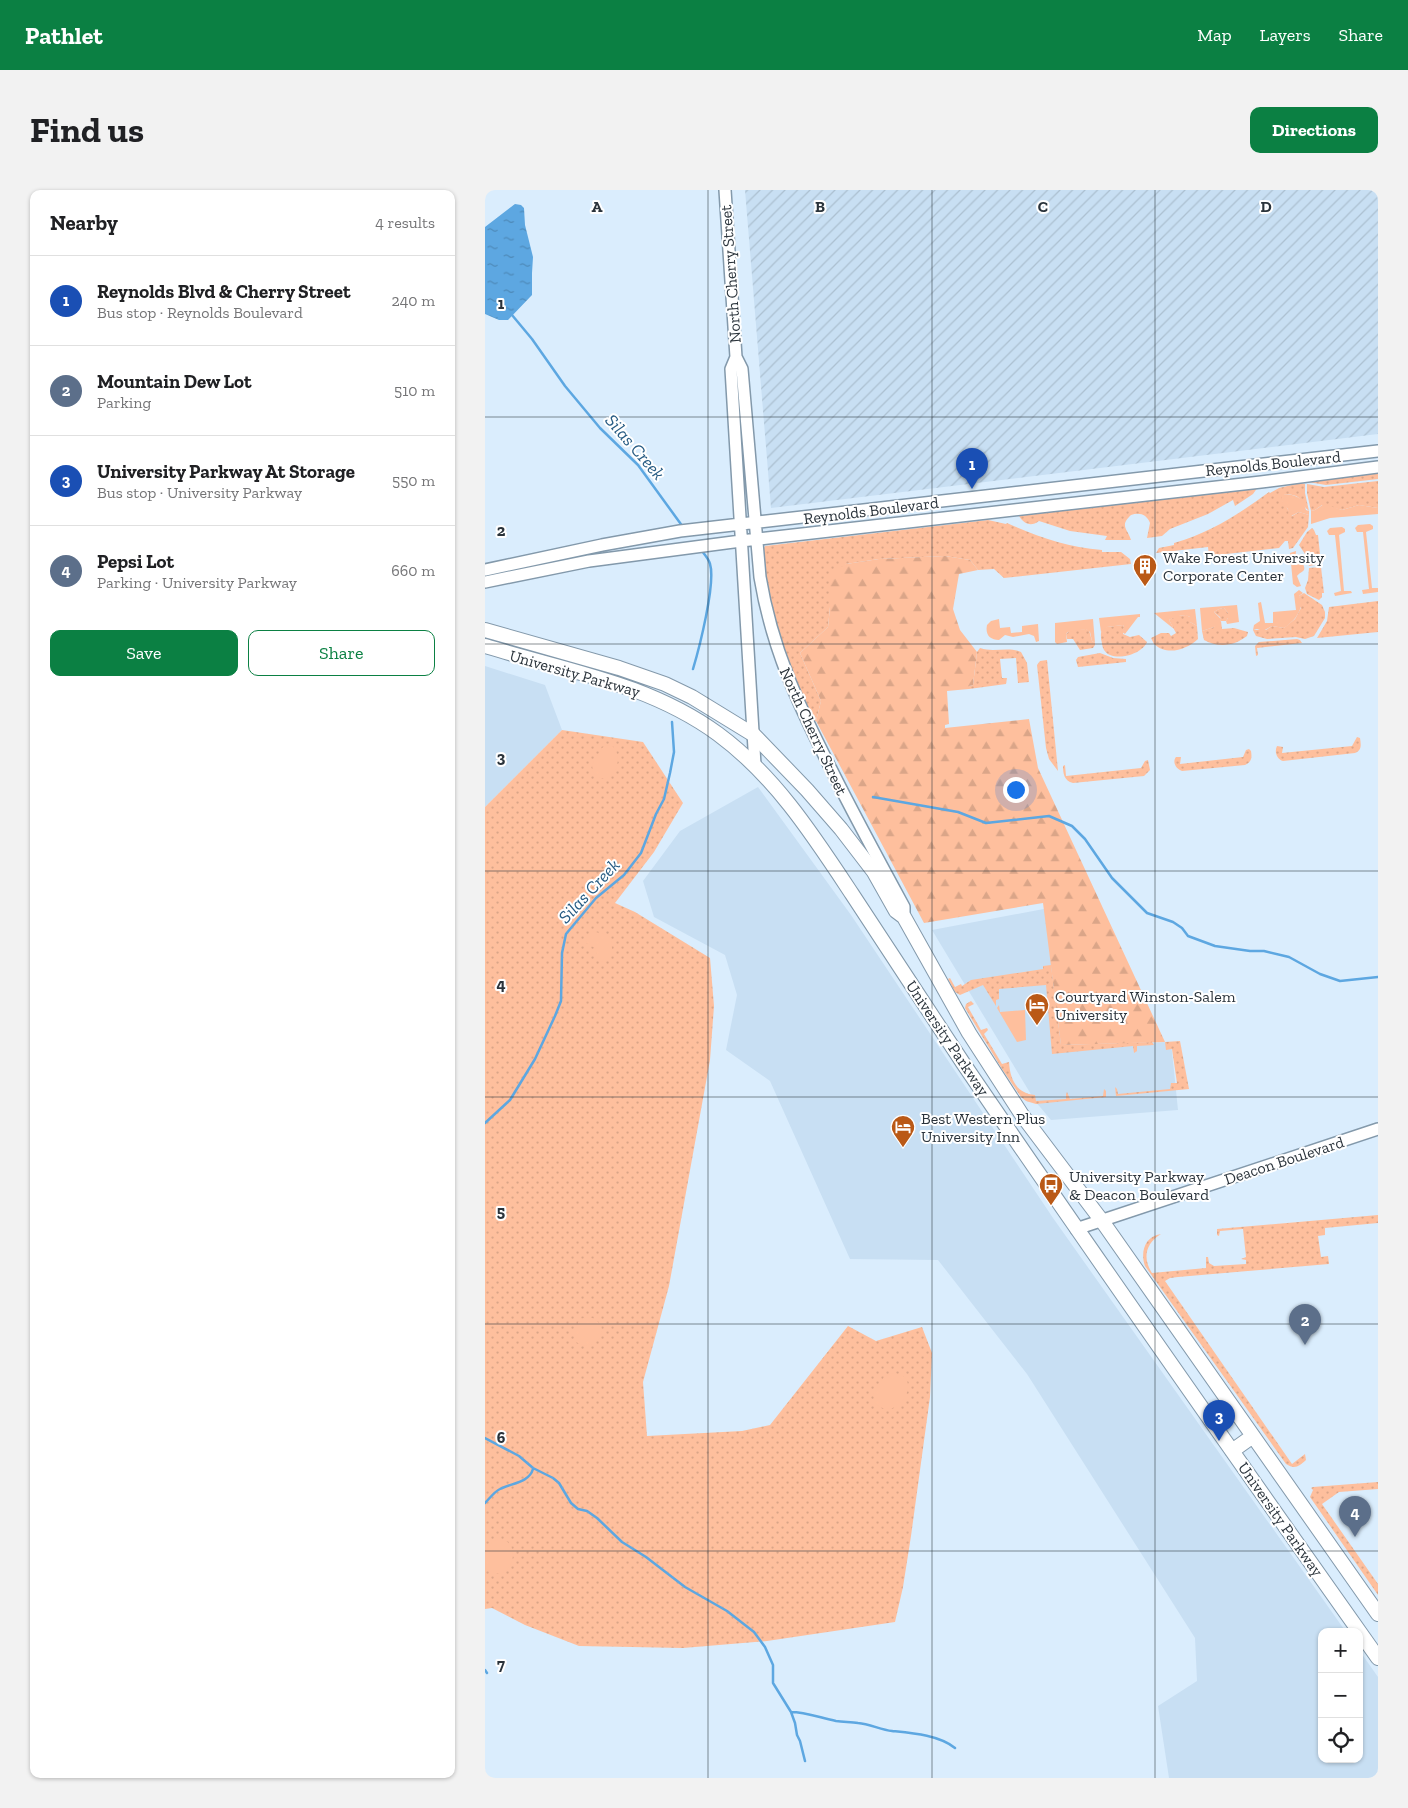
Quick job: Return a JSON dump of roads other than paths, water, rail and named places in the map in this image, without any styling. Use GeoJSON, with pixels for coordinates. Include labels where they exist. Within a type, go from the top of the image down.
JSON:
{"type":"FeatureCollection","features":[{"type":"Feature","properties":{"kind":"main road","name":"North Cherry Street"},"geometry":{"type":"LineString","coordinates":[[725,190],[736,357],[742,369],[755,523],[765,604],[772,636],[785,673],[801,709],[861,828],[904,907],[905,917]]}},
{"type":"Feature","properties":{"kind":"main road","name":"North Cherry Street"},"geometry":{"type":"LineString","coordinates":[[736,357],[731,369],[755,765]]}},
{"type":"Feature","properties":{"kind":"main road","name":"Reynolds Boulevard"},"geometry":{"type":"LineString","coordinates":[[485,570],[612,544],[740,524],[1378,451]]}},
{"type":"Feature","properties":{"kind":"main road","name":"Reynolds Boulevard"},"geometry":{"type":"LineString","coordinates":[[485,582],[589,561],[741,541],[1378,467]]}},
{"type":"Feature","properties":{"kind":"main road","name":"University Parkway"},"geometry":{"type":"LineString","coordinates":[[485,630],[619,668],[665,684],[693,697],[754,735],[807,790],[841,829],[874,872],[896,911],[905,917],[974,1042],[1022,1115],[1102,1221],[1378,1614]]}},
{"type":"Feature","properties":{"kind":"main road","name":"University Parkway"},"geometry":{"type":"LineString","coordinates":[[485,646],[613,681],[655,698],[708,727],[755,765],[773,783],[817,840],[1076,1229],[1377,1654]]}},
{"type":"Feature","properties":{"kind":"main road","name":"Deacon Boulevard"},"geometry":{"type":"LineString","coordinates":[[1076,1229],[1378,1130]]}},
{"type":"Feature","properties":{"kind":"main road"},"geometry":{"type":"LineString","coordinates":[[1232,1450],[1253,1436]]}},
{"type":"Feature","properties":{"kind":"water"},"geometry":{"type":"Polygon","coordinates":[[[515,204],[521,205],[524,208],[525,225],[533,257],[532,295],[508,320],[499,320],[485,314],[485,227],[515,204]]]}},
{"type":"Feature","properties":{"kind":"waterway","name":"Silas Creek"},"geometry":{"type":"LineString","coordinates":[[512,315],[532,339],[565,386],[600,428],[638,465],[683,527]]}},
{"type":"Feature","properties":{"kind":"waterway","name":"Silas Creek"},"geometry":{"type":"LineString","coordinates":[[693,669],[711,586],[710,564],[702,551]]}},
{"type":"Feature","properties":{"kind":"waterway","name":"Silas Creek"},"geometry":{"type":"LineString","coordinates":[[485,1123],[510,1100],[535,1059],[555,1016],[561,1001],[562,953],[566,934],[596,898],[624,875],[641,853],[664,799],[674,752],[672,722]]}},
{"type":"Feature","properties":{"kind":"waterway"},"geometry":{"type":"LineString","coordinates":[[873,797],[958,812],[986,823],[1049,816],[1072,826],[1085,839],[1112,878],[1147,913],[1173,922],[1182,928],[1188,936],[1215,946],[1264,951],[1289,957],[1320,974],[1340,981],[1378,977]]}},
{"type":"Feature","properties":{"kind":"waterway"},"geometry":{"type":"LineString","coordinates":[[485,1438],[519,1456],[533,1468],[553,1478],[559,1483],[571,1503],[578,1509],[587,1511],[622,1542],[646,1557],[685,1587],[727,1611],[754,1632],[765,1647],[773,1665],[773,1683],[791,1712],[805,1761]]}},
{"type":"Feature","properties":{"kind":"waterway"},"geometry":{"type":"LineString","coordinates":[[485,1503],[498,1490],[524,1480],[531,1474],[533,1469]]}},
{"type":"Feature","properties":{"kind":"waterway"},"geometry":{"type":"LineString","coordinates":[[791,1712],[925,1735],[941,1740],[955,1748]]}},
{"type":"Feature","properties":{"kind":"place","name":"Reynolds Blvd & Cherry Street"},"geometry":{"type":"Point","coordinates":[972,489]}},
{"type":"Feature","properties":{"kind":"place","name":"Wake Forest University Corporate Center"},"geometry":{"type":"Point","coordinates":[1145,587]}},
{"type":"Feature","properties":{"kind":"place","name":"Courtyard Winston-Salem University"},"geometry":{"type":"Point","coordinates":[1037,1026]}},
{"type":"Feature","properties":{"kind":"place","name":"Best Western Plus University Inn"},"geometry":{"type":"Point","coordinates":[903,1148]}},
{"type":"Feature","properties":{"kind":"place","name":"University Parkway & Deacon Boulevard"},"geometry":{"type":"Point","coordinates":[1051,1206]}},
{"type":"Feature","properties":{"kind":"place","name":"Mountain Dew Lot"},"geometry":{"type":"Point","coordinates":[1305,1345]}},
{"type":"Feature","properties":{"kind":"place","name":"University Parkway At Storage"},"geometry":{"type":"Point","coordinates":[1219,1441]}},
{"type":"Feature","properties":{"kind":"place","name":"Pepsi Lot"},"geometry":{"type":"Point","coordinates":[1355,1537]}}]}
